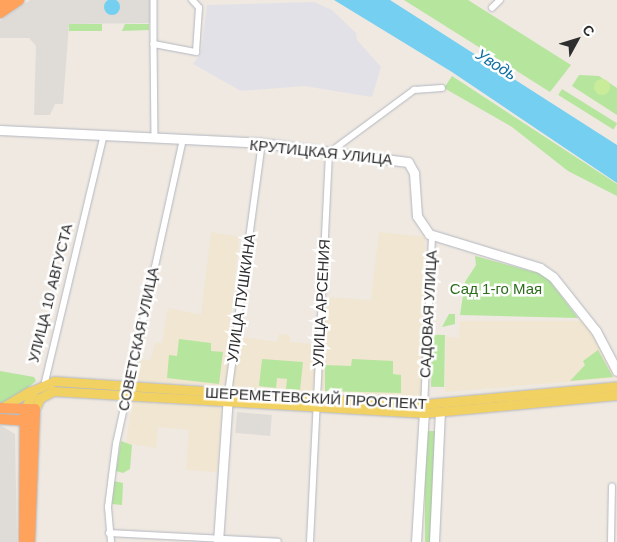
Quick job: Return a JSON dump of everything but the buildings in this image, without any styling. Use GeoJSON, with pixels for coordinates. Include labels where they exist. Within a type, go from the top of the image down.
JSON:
{"type":"FeatureCollection","features":[{"type":"Feature","properties":{"kind":"highway"},"geometry":{"type":"LineString","coordinates":[[0,4],[6,0]]}},
{"type":"Feature","properties":{"kind":"highway"},"geometry":{"type":"LineString","coordinates":[[0,13],[19,0]]}},
{"type":"Feature","properties":{"kind":"highway"},"geometry":{"type":"LineString","coordinates":[[0,407],[30,409],[30,542]]}},
{"type":"Feature","properties":{"kind":"highway"},"geometry":{"type":"LineString","coordinates":[[5,419],[29,421]]}},
{"type":"Feature","properties":{"kind":"highway"},"geometry":{"type":"LineString","coordinates":[[5,419],[24,434]]}},
{"type":"Feature","properties":{"kind":"highway"},"geometry":{"type":"LineString","coordinates":[[24,542],[24,434],[29,421]]}},
{"type":"Feature","properties":{"kind":"main road","name":"УЛИЦА 10 АВГУСТА"},"geometry":{"type":"LineString","coordinates":[[0,407],[46,382]]}},
{"type":"Feature","properties":{"kind":"main road","name":"ШЕРЕМЕТЕВСКИЙ ПРОСПЕКТ"},"geometry":{"type":"LineString","coordinates":[[46,382],[127,391],[317,405],[424,409],[440,412],[617,395]]}},
{"type":"Feature","properties":{"kind":"main road","name":"ШЕРЕМЕТЕВСКИЙ ПРОСПЕКТ"},"geometry":{"type":"LineString","coordinates":[[424,409],[617,386]]}},
{"type":"Feature","properties":{"kind":"main road"},"geometry":{"type":"LineString","coordinates":[[30,409],[37,387]]}},
{"type":"Feature","properties":{"kind":"main road","name":"ШЕРЕМЕТЕВСКИЙ ПРОСПЕКТ"},"geometry":{"type":"LineString","coordinates":[[30,409],[47,393],[127,391]]}},
{"type":"Feature","properties":{"kind":"street"},"geometry":{"type":"LineString","coordinates":[[154,0],[155,137]]}},
{"type":"Feature","properties":{"kind":"street"},"geometry":{"type":"LineString","coordinates":[[154,44],[196,52],[199,8],[192,0]]}},
{"type":"Feature","properties":{"kind":"street"},"geometry":{"type":"LineString","coordinates":[[492,8],[500,0]]}},
{"type":"Feature","properties":{"kind":"street"},"geometry":{"type":"LineString","coordinates":[[329,153],[414,90],[442,88]]}},
{"type":"Feature","properties":{"kind":"street","name":"КРУТИЦКАЯ УЛИЦА"},"geometry":{"type":"LineString","coordinates":[[0,130],[262,143],[408,162],[414,173],[418,216],[432,237]]}},
{"type":"Feature","properties":{"kind":"street","name":"УЛИЦА 10 АВГУСТА"},"geometry":{"type":"LineString","coordinates":[[46,382],[104,135]]}},
{"type":"Feature","properties":{"kind":"street","name":"СОВЕТСКАЯ УЛИЦА"},"geometry":{"type":"LineString","coordinates":[[111,542],[108,506],[127,391],[182,139]]}},
{"type":"Feature","properties":{"kind":"street","name":"УЛИЦА ПУШКИНА"},"geometry":{"type":"LineString","coordinates":[[218,539],[228,398],[262,143]]}},
{"type":"Feature","properties":{"kind":"street","name":"УЛИЦА АРСЕНИЯ"},"geometry":{"type":"LineString","coordinates":[[310,542],[329,153]]}},
{"type":"Feature","properties":{"kind":"street"},"geometry":{"type":"LineString","coordinates":[[432,237],[540,268],[553,276],[596,331],[617,371]]}},
{"type":"Feature","properties":{"kind":"street","name":"САДОВАЯ УЛИЦА"},"geometry":{"type":"LineString","coordinates":[[416,542],[432,237]]}},
{"type":"Feature","properties":{"kind":"street"},"geometry":{"type":"LineString","coordinates":[[434,542],[440,412]]}},
{"type":"Feature","properties":{"kind":"street"},"geometry":{"type":"LineString","coordinates":[[611,542],[612,487]]}},
{"type":"Feature","properties":{"kind":"street"},"geometry":{"type":"LineString","coordinates":[[109,533],[278,542]]}},
{"type":"Feature","properties":{"kind":"shaded area"},"geometry":{"type":"Polygon","coordinates":[[[30,0],[154,0],[154,23],[69,24],[63,104],[55,104],[50,115],[34,115],[36,46],[29,38],[0,38],[0,21],[30,0]]]}},
{"type":"Feature","properties":{"kind":"shaded area"},"geometry":{"type":"Polygon","coordinates":[[[314,2],[332,10],[356,33],[357,40],[381,67],[372,97],[304,86],[241,91],[193,64],[201,53],[207,5],[314,2]]]}},
{"type":"Feature","properties":{"kind":"shaded area"},"geometry":{"type":"Polygon","coordinates":[[[211,232],[239,237],[229,335],[277,342],[279,334],[290,335],[290,342],[322,345],[324,297],[371,300],[379,232],[425,237],[423,399],[137,381],[141,359],[150,361],[155,343],[162,343],[168,308],[201,315],[211,232]]]}},
{"type":"Feature","properties":{"kind":"shaded area"},"geometry":{"type":"Polygon","coordinates":[[[460,321],[584,321],[603,347],[615,378],[445,392],[446,337],[459,338],[460,321]]]}},
{"type":"Feature","properties":{"kind":"shaded area"},"geometry":{"type":"Polygon","coordinates":[[[133,401],[222,408],[217,472],[186,470],[189,430],[158,427],[156,448],[126,443],[133,401]]]}},
{"type":"Feature","properties":{"kind":"shaded area"},"geometry":{"type":"Polygon","coordinates":[[[237,412],[272,415],[270,436],[235,433],[237,412]]]}},
{"type":"Feature","properties":{"kind":"shaded area"},"geometry":{"type":"Polygon","coordinates":[[[0,425],[15,434],[17,542],[0,542],[0,425]]]}},
{"type":"Feature","properties":{"kind":"green space"},"geometry":{"type":"Polygon","coordinates":[[[404,0],[468,0],[571,65],[550,92],[404,0]]]}},
{"type":"Feature","properties":{"kind":"green space"},"geometry":{"type":"Polygon","coordinates":[[[69,24],[102,24],[102,31],[69,31],[69,24]]]}},
{"type":"Feature","properties":{"kind":"green space"},"geometry":{"type":"Polygon","coordinates":[[[125,24],[149,24],[149,30],[122,31],[125,24]]]}},
{"type":"Feature","properties":{"kind":"green space"},"geometry":{"type":"Polygon","coordinates":[[[579,75],[599,76],[617,88],[617,115],[572,86],[579,75]]]}},
{"type":"Feature","properties":{"kind":"green space"},"geometry":{"type":"Polygon","coordinates":[[[452,76],[617,184],[617,196],[568,171],[512,127],[444,88],[452,76]]]}},
{"type":"Feature","properties":{"kind":"green space"},"geometry":{"type":"Polygon","coordinates":[[[599,79],[605,79],[610,84],[608,93],[599,95],[594,90],[594,84],[599,79]]]}},
{"type":"Feature","properties":{"kind":"green space"},"geometry":{"type":"Polygon","coordinates":[[[562,89],[617,123],[613,129],[558,95],[562,89]]]}},
{"type":"Feature","properties":{"kind":"green space","name":"Сад 1-го Мая"},"geometry":{"type":"Polygon","coordinates":[[[475,256],[538,273],[549,280],[578,318],[460,315],[465,282],[476,265],[475,256]]]}},
{"type":"Feature","properties":{"kind":"green space"},"geometry":{"type":"Polygon","coordinates":[[[449,314],[455,314],[455,324],[442,327],[449,314]]]}},
{"type":"Feature","properties":{"kind":"green space"},"geometry":{"type":"Polygon","coordinates":[[[432,335],[445,335],[444,387],[431,387],[432,335]]]}},
{"type":"Feature","properties":{"kind":"green space"},"geometry":{"type":"Polygon","coordinates":[[[179,339],[211,343],[211,351],[223,352],[219,384],[167,378],[169,355],[177,356],[179,339]]]}},
{"type":"Feature","properties":{"kind":"green space"},"geometry":{"type":"Polygon","coordinates":[[[598,350],[613,377],[570,381],[585,365],[583,361],[598,350]]]}},
{"type":"Feature","properties":{"kind":"green space"},"geometry":{"type":"Polygon","coordinates":[[[262,359],[303,362],[300,390],[286,389],[287,379],[277,378],[276,388],[259,386],[262,359]]]}},
{"type":"Feature","properties":{"kind":"green space"},"geometry":{"type":"Polygon","coordinates":[[[352,359],[393,361],[393,374],[401,375],[401,393],[325,391],[325,365],[351,366],[352,359]]]}},
{"type":"Feature","properties":{"kind":"green space"},"geometry":{"type":"Polygon","coordinates":[[[0,371],[34,377],[36,381],[11,402],[0,405],[0,371]]]}},
{"type":"Feature","properties":{"kind":"green space"},"geometry":{"type":"Polygon","coordinates":[[[425,431],[438,431],[438,542],[425,542],[425,431]]]}},
{"type":"Feature","properties":{"kind":"green space"},"geometry":{"type":"Polygon","coordinates":[[[121,441],[132,445],[130,469],[123,473],[116,471],[121,441]]]}},
{"type":"Feature","properties":{"kind":"green space"},"geometry":{"type":"Polygon","coordinates":[[[114,481],[123,483],[122,505],[112,504],[114,481]]]}},
{"type":"Feature","properties":{"kind":"water"},"geometry":{"type":"Polygon","coordinates":[[[109,-1],[115,-1],[120,4],[118,13],[109,15],[104,10],[104,4],[109,-1]]]}},
{"type":"Feature","properties":{"kind":"water","name":"Уводь"},"geometry":{"type":"Polygon","coordinates":[[[334,0],[390,0],[617,145],[617,183],[452,72],[334,0]]]}}]}
